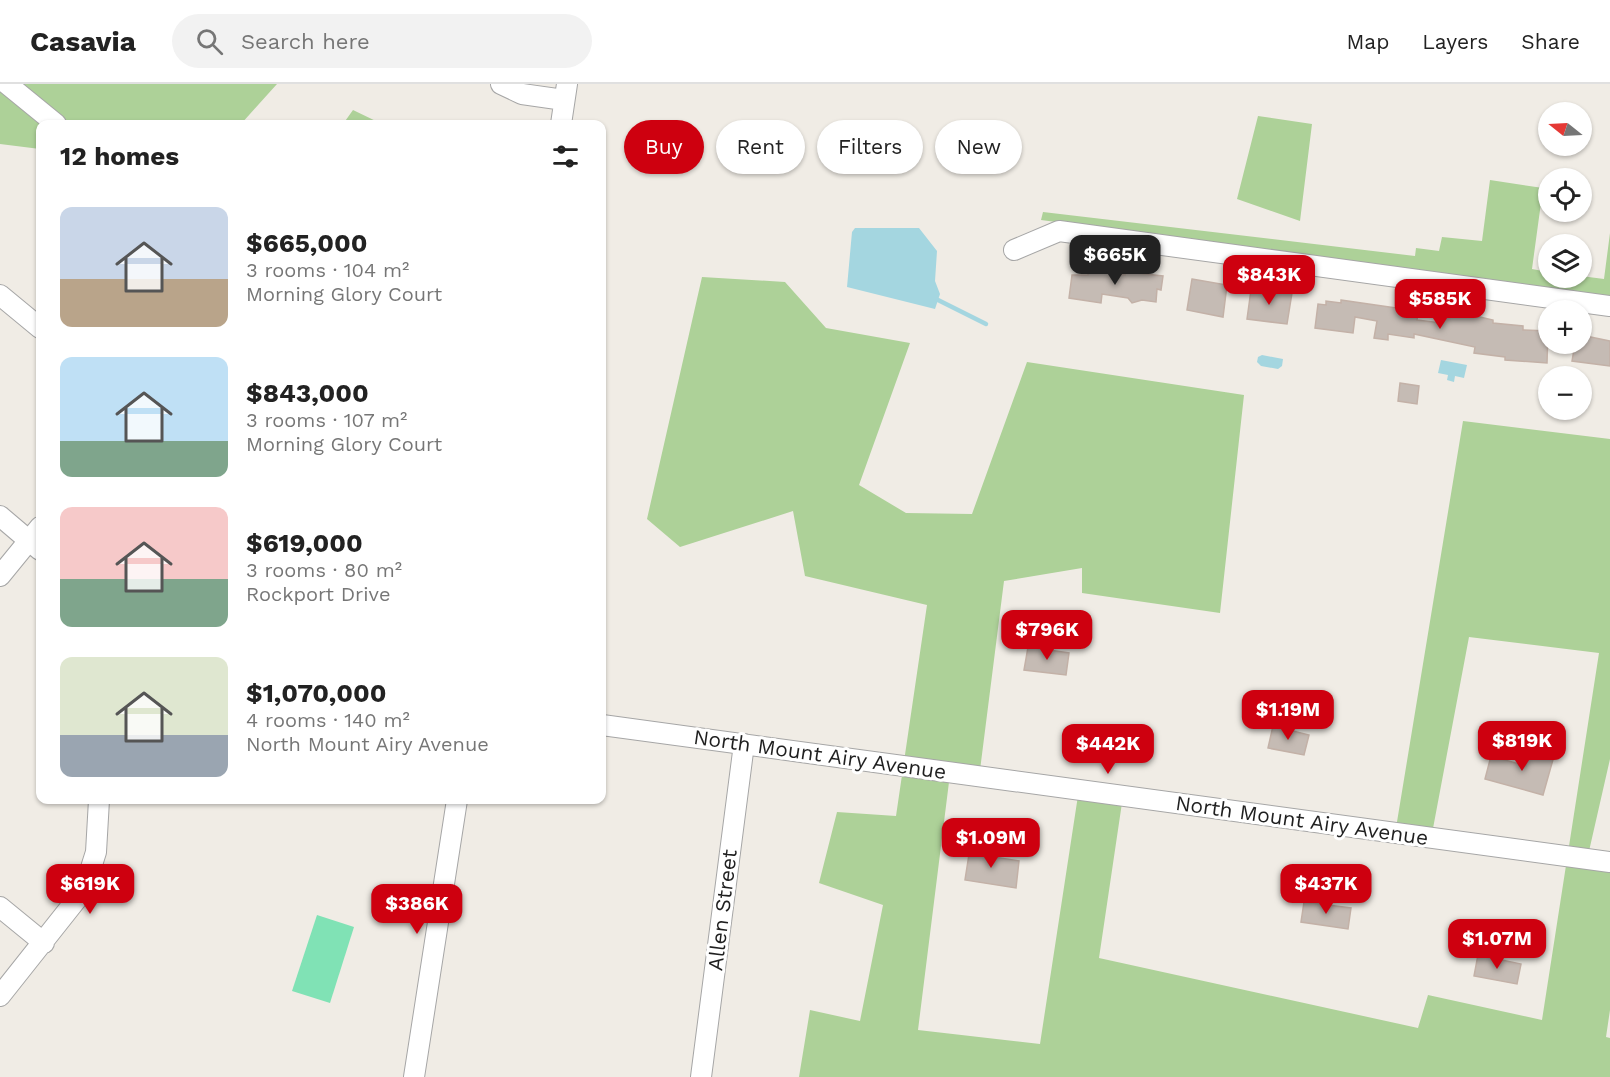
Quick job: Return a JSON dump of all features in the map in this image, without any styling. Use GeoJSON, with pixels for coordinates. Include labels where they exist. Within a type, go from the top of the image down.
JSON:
{"type":"FeatureCollection","features":[{"type":"Feature","properties":{"kind":"street"},"geometry":{"type":"LineString","coordinates":[[7,84],[51,120]]}},
{"type":"Feature","properties":{"kind":"street"},"geometry":{"type":"LineString","coordinates":[[501,84],[522,94],[566,92],[562,120]]}},
{"type":"Feature","properties":{"kind":"street"},"geometry":{"type":"LineString","coordinates":[[1014,250],[1059,231],[1610,306]]}},
{"type":"Feature","properties":{"kind":"street"},"geometry":{"type":"LineString","coordinates":[[0,295],[36,325]]}},
{"type":"Feature","properties":{"kind":"street"},"geometry":{"type":"LineString","coordinates":[[0,516],[36,538]]}},
{"type":"Feature","properties":{"kind":"street"},"geometry":{"type":"LineString","coordinates":[[0,576],[36,540]]}},
{"type":"Feature","properties":{"kind":"street","name":"North Mount Airy Avenue"},"geometry":{"type":"LineString","coordinates":[[606,726],[1610,862]]}},
{"type":"Feature","properties":{"kind":"street","name":"Allen Street"},"geometry":{"type":"LineString","coordinates":[[700,1077],[744,744]]}},
{"type":"Feature","properties":{"kind":"street"},"geometry":{"type":"LineString","coordinates":[[0,996],[77,901],[89,880],[96,852],[99,804]]}},
{"type":"Feature","properties":{"kind":"street"},"geometry":{"type":"LineString","coordinates":[[414,1077],[456,804]]}},
{"type":"Feature","properties":{"kind":"street"},"geometry":{"type":"LineString","coordinates":[[0,907],[44,943]]}},
{"type":"Feature","properties":{"kind":"green space"},"geometry":{"type":"Polygon","coordinates":[[[0,84],[277,84],[245,120],[36,120],[36,148],[0,144],[0,84]]]}},
{"type":"Feature","properties":{"kind":"green space"},"geometry":{"type":"Polygon","coordinates":[[[353,110],[374,120],[346,120],[353,110]]]}},
{"type":"Feature","properties":{"kind":"green space"},"geometry":{"type":"Polygon","coordinates":[[[1258,116],[1312,124],[1300,221],[1237,199],[1258,116]]]}},
{"type":"Feature","properties":{"kind":"green space"},"geometry":{"type":"Polygon","coordinates":[[[1490,180],[1538,187],[1538,222],[1532,269],[1538,270],[1538,286],[1041,220],[1043,212],[1415,256],[1416,248],[1439,251],[1442,237],[1482,241],[1490,180]]]}},
{"type":"Feature","properties":{"kind":"green space"},"geometry":{"type":"Polygon","coordinates":[[[1610,233],[1610,296],[1550,288],[1592,288],[1592,277],[1604,279],[1610,233]]]}},
{"type":"Feature","properties":{"kind":"green space"},"geometry":{"type":"Polygon","coordinates":[[[702,277],[785,282],[826,328],[910,343],[859,485],[906,513],[972,514],[1027,362],[1244,395],[1220,613],[1082,593],[1082,568],[1004,581],[979,778],[950,774],[918,1030],[1040,1044],[1079,789],[1123,796],[1099,958],[1418,1028],[1428,995],[1542,1020],[1599,653],[1469,637],[1431,839],[1395,834],[1463,421],[1610,439],[1610,759],[1587,860],[1610,864],[1610,1010],[1606,1037],[1610,1038],[1610,1077],[799,1077],[810,1010],[860,1021],[883,905],[819,883],[837,812],[896,816],[927,605],[805,576],[793,511],[680,547],[647,519],[702,277]]]}},
{"type":"Feature","properties":{"kind":"green space"},"geometry":{"type":"Polygon","coordinates":[[[317,915],[354,927],[330,1003],[292,991],[317,915]]]}},
{"type":"Feature","properties":{"kind":"water"},"geometry":{"type":"Polygon","coordinates":[[[855,228],[919,228],[937,251],[935,281],[940,294],[935,309],[847,287],[852,232],[855,228]]]}},
{"type":"Feature","properties":{"kind":"water"},"geometry":{"type":"Polygon","coordinates":[[[1262,355],[1283,359],[1282,366],[1278,369],[1261,366],[1257,362],[1258,357],[1262,355]]]}},
{"type":"Feature","properties":{"kind":"water"},"geometry":{"type":"Polygon","coordinates":[[[1441,360],[1467,365],[1464,378],[1455,376],[1454,382],[1447,380],[1448,375],[1438,373],[1441,360]]]}},
{"type":"Feature","properties":{"kind":"building"},"geometry":{"type":"Polygon","coordinates":[[[1089,270],[1125,275],[1126,272],[1163,276],[1161,290],[1157,289],[1156,302],[1142,300],[1132,303],[1128,298],[1102,294],[1101,303],[1069,298],[1072,275],[1088,275],[1089,270]]]}},
{"type":"Feature","properties":{"kind":"building"},"geometry":{"type":"Polygon","coordinates":[[[1192,279],[1227,285],[1223,317],[1187,310],[1192,279]]]}},
{"type":"Feature","properties":{"kind":"building"},"geometry":{"type":"Polygon","coordinates":[[[1251,290],[1292,293],[1287,324],[1247,319],[1251,290]]]}},
{"type":"Feature","properties":{"kind":"building"},"geometry":{"type":"Polygon","coordinates":[[[1341,300],[1410,310],[1418,314],[1417,320],[1441,323],[1443,315],[1452,317],[1453,313],[1493,320],[1493,323],[1523,326],[1523,330],[1538,331],[1538,354],[1547,354],[1547,363],[1505,360],[1505,357],[1474,353],[1475,347],[1414,334],[1414,338],[1388,334],[1388,340],[1374,338],[1377,321],[1355,317],[1353,333],[1315,328],[1318,304],[1326,305],[1326,301],[1341,303],[1341,300]]]}},
{"type":"Feature","properties":{"kind":"building"},"geometry":{"type":"Polygon","coordinates":[[[1592,337],[1610,341],[1610,366],[1572,361],[1573,354],[1592,354],[1592,337]]]}},
{"type":"Feature","properties":{"kind":"building"},"geometry":{"type":"Polygon","coordinates":[[[1400,383],[1419,386],[1417,404],[1398,401],[1400,383]]]}},
{"type":"Feature","properties":{"kind":"building"},"geometry":{"type":"Polygon","coordinates":[[[1028,647],[1069,653],[1066,675],[1024,670],[1028,647]]]}},
{"type":"Feature","properties":{"kind":"building"},"geometry":{"type":"Polygon","coordinates":[[[1273,726],[1309,735],[1304,755],[1268,748],[1273,726]]]}},
{"type":"Feature","properties":{"kind":"building"},"geometry":{"type":"Polygon","coordinates":[[[1530,750],[1554,756],[1543,795],[1485,779],[1491,756],[1526,766],[1530,750]]]}},
{"type":"Feature","properties":{"kind":"building"},"geometry":{"type":"Polygon","coordinates":[[[970,848],[988,850],[987,856],[1019,861],[1016,888],[965,880],[970,848]]]}},
{"type":"Feature","properties":{"kind":"building"},"geometry":{"type":"Polygon","coordinates":[[[1304,902],[1351,908],[1348,929],[1301,922],[1304,902]]]}},
{"type":"Feature","properties":{"kind":"building"},"geometry":{"type":"Polygon","coordinates":[[[1478,955],[1521,964],[1517,984],[1474,976],[1478,955]]]}},
{"type":"Feature","properties":{"kind":"waterway"},"geometry":{"type":"LineString","coordinates":[[938,300],[986,324]]}}]}
